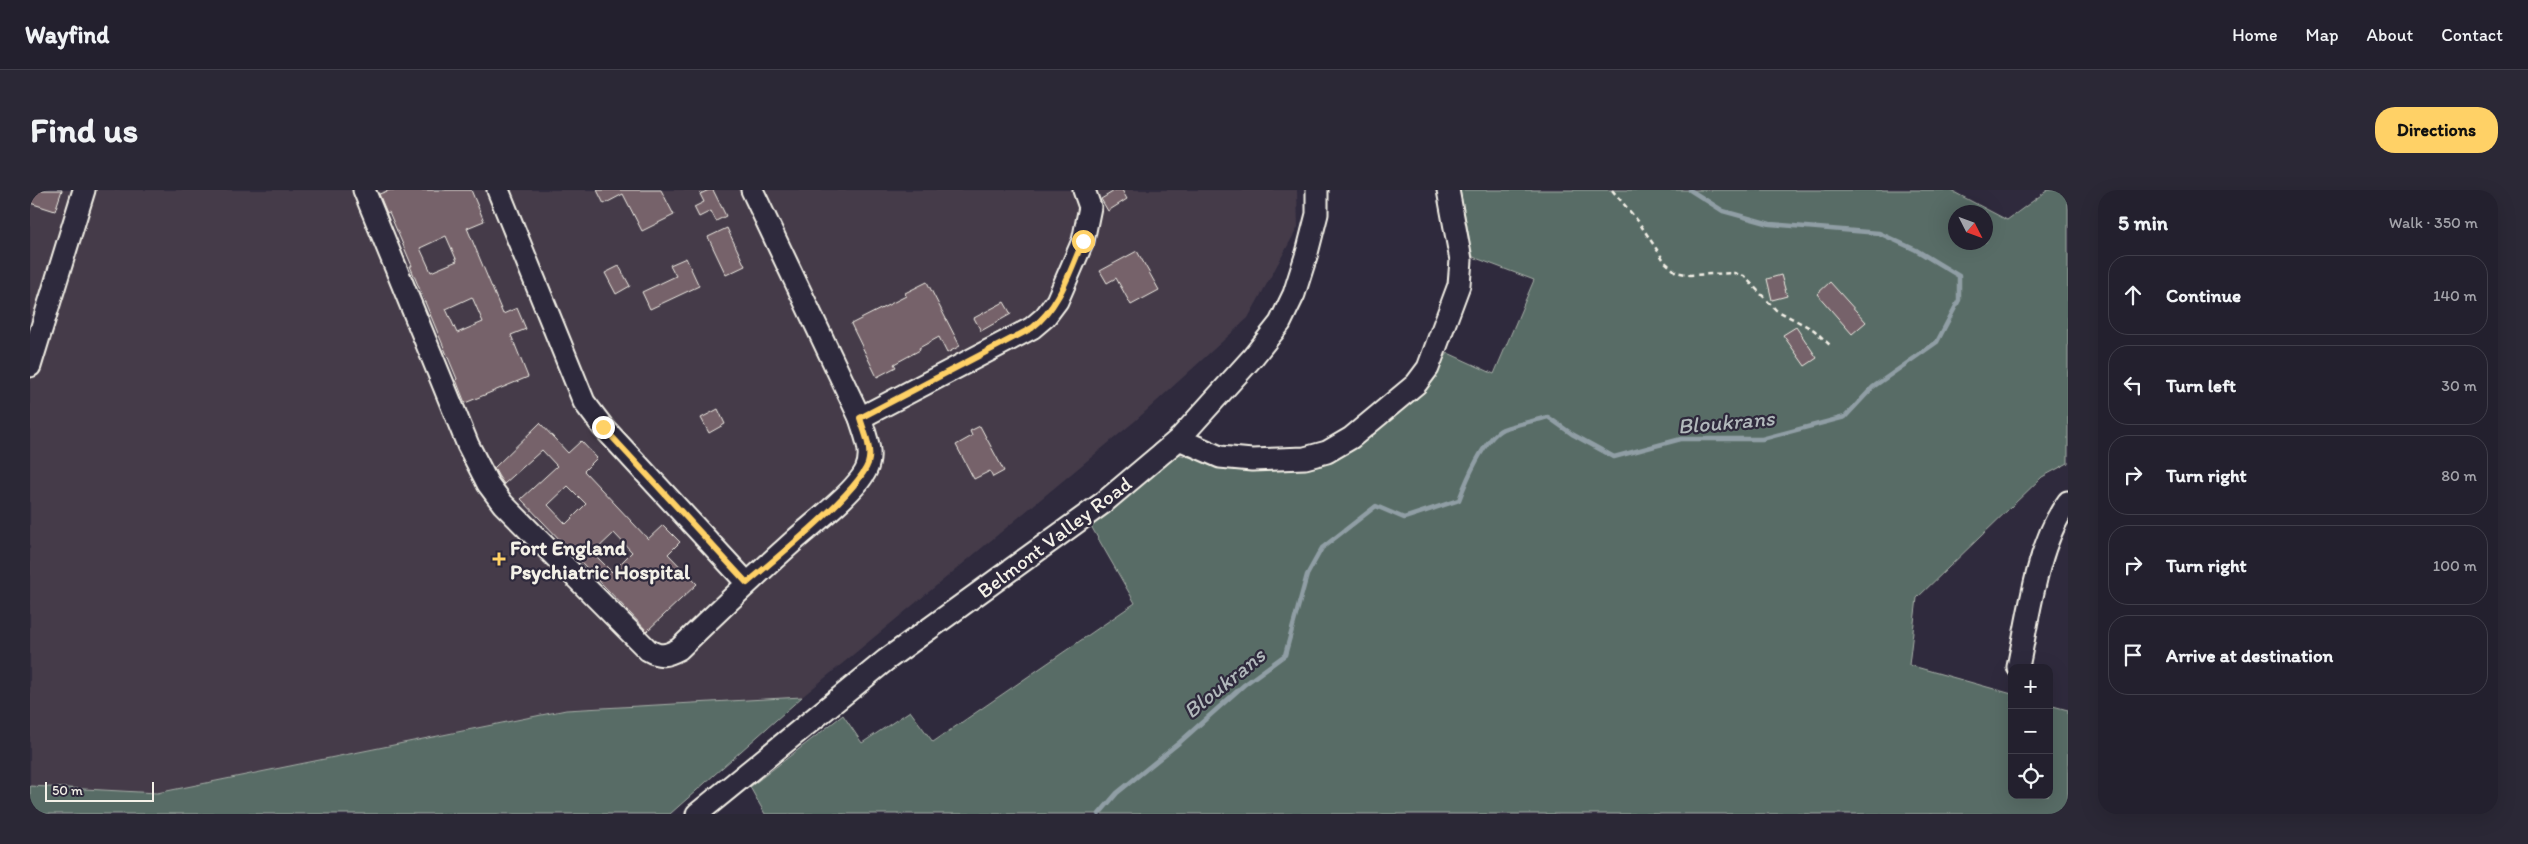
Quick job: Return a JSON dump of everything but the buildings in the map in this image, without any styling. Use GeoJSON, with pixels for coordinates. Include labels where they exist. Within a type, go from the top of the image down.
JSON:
{"type":"FeatureCollection","features":[{"type":"Feature","properties":{"kind":"street"},"geometry":{"type":"LineString","coordinates":[[30,366],[84,190]]}},
{"type":"Feature","properties":{"kind":"street"},"geometry":{"type":"LineString","coordinates":[[364,190],[468,445],[488,484],[502,504],[648,650],[657,656],[667,656],[678,649],[747,583],[835,504],[866,471],[869,460],[869,449],[860,418],[752,190]]}},
{"type":"Feature","properties":{"kind":"street"},"geometry":{"type":"LineString","coordinates":[[498,190],[584,402],[603,427],[747,583]]}},
{"type":"Feature","properties":{"kind":"street"},"geometry":{"type":"LineString","coordinates":[[860,418],[1032,328],[1045,317],[1057,301],[1083,241],[1090,207],[1084,190]]}},
{"type":"Feature","properties":{"kind":"street","name":"Belmont Valley Road"},"geometry":{"type":"LineString","coordinates":[[697,814],[886,660],[1103,502],[1179,439],[1254,357],[1280,323],[1294,294],[1307,253],[1316,214],[1317,190]]}},
{"type":"Feature","properties":{"kind":"street"},"geometry":{"type":"LineString","coordinates":[[1179,439],[1220,457],[1252,460],[1305,458],[1327,452],[1351,438],[1416,384],[1428,368],[1459,286],[1461,260],[1448,190]]}},
{"type":"Feature","properties":{"kind":"street"},"geometry":{"type":"LineString","coordinates":[[2019,664],[2040,566],[2057,517],[2068,502]]}},
{"type":"Feature","properties":{"kind":"path"},"geometry":{"type":"LineString","coordinates":[[1612,190],[1638,221],[1665,262],[1676,272],[1690,275],[1734,273],[1744,276],[1776,310],[1814,330],[1832,347]]}},
{"type":"Feature","properties":{"kind":"shaded area","name":"Fort England Psychiatric Hospital"},"geometry":{"type":"Polygon","coordinates":[[[30,190],[1297,190],[1298,227],[1248,318],[1135,421],[802,697],[699,707],[566,710],[157,793],[30,786],[30,190]]]}},
{"type":"Feature","properties":{"kind":"green space"},"geometry":{"type":"Polygon","coordinates":[[[1460,190],[1950,190],[1978,205],[1948,205],[1948,250],[1993,250],[1993,213],[2007,220],[2048,190],[2068,190],[2068,463],[2042,477],[1917,598],[1909,665],[2008,693],[2008,799],[2053,799],[2053,706],[2068,710],[2068,814],[765,814],[750,787],[843,715],[862,743],[910,711],[933,742],[1135,603],[1091,526],[1174,453],[1218,465],[1322,466],[1417,399],[1448,353],[1494,374],[1534,280],[1473,257],[1460,190]]]}},
{"type":"Feature","properties":{"kind":"green space"},"geometry":{"type":"Polygon","coordinates":[[[802,697],[670,814],[30,814],[30,786],[157,793],[566,710],[802,697]]]}},
{"type":"Feature","properties":{"kind":"waterway","name":"Bloukrans"},"geometry":{"type":"LineString","coordinates":[[1099,814],[1117,793],[1180,742],[1244,685],[1285,655],[1307,575],[1322,548],[1376,506],[1404,518],[1459,500],[1483,450],[1489,441],[1503,429],[1548,417],[1572,434],[1614,457],[1681,439],[1762,439],[1845,417],[1873,387],[1937,342],[1959,300],[1959,276],[1916,250],[1879,233],[1770,224],[1723,211],[1690,190]]}},
{"type":"Feature","properties":{"kind":"place","name":"Fort England Psychiatric Hospital"},"geometry":{"type":"Point","coordinates":[499,559]}},
{"type":"Feature","properties":{"kind":"route"},"geometry":{"type":"LineString","coordinates":[[603,427],[747,583],[835,504],[858,482],[866,471],[869,449],[860,418],[1032,328],[1045,317],[1057,301],[1083,241]]}}]}
